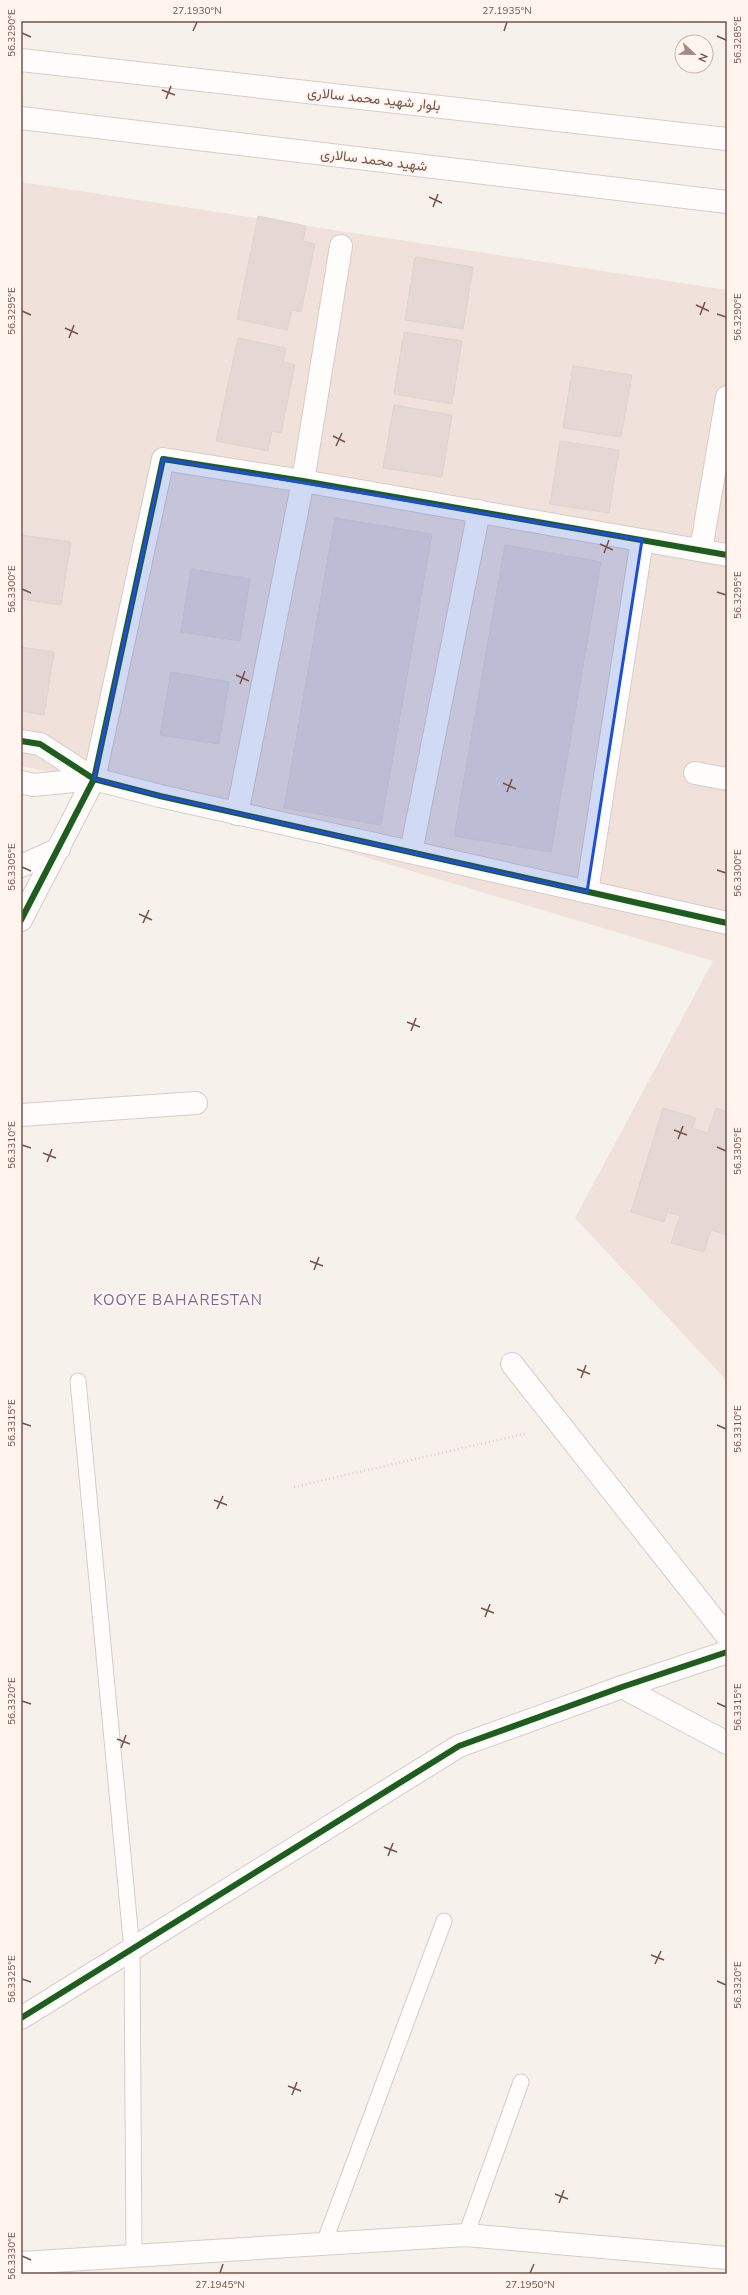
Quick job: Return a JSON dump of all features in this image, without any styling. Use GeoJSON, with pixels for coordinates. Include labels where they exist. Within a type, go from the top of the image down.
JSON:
{"type":"FeatureCollection","features":[{"type":"Feature","properties":{"kind":"street","name":"بلوار شهید محمد سالاری"},"geometry":{"type":"LineString","coordinates":[[21,60],[727,139]]}},
{"type":"Feature","properties":{"kind":"street","name":"شهید محمد سالاری"},"geometry":{"type":"LineString","coordinates":[[21,118],[727,202]]}},
{"type":"Feature","properties":{"kind":"street"},"geometry":{"type":"LineString","coordinates":[[237,814],[304,481],[341,246]]}},
{"type":"Feature","properties":{"kind":"street"},"geometry":{"type":"LineString","coordinates":[[701,550],[727,396]]}},
{"type":"Feature","properties":{"kind":"street"},"geometry":{"type":"LineString","coordinates":[[21,920],[94,779],[163,459],[304,481],[727,555]]}},
{"type":"Feature","properties":{"kind":"street"},"geometry":{"type":"LineString","coordinates":[[411,852],[479,511]]}},
{"type":"Feature","properties":{"kind":"street"},"geometry":{"type":"LineString","coordinates":[[588,892],[642,540]]}},
{"type":"Feature","properties":{"kind":"street"},"geometry":{"type":"LineString","coordinates":[[21,741],[40,744],[94,779],[237,814],[727,923]]}},
{"type":"Feature","properties":{"kind":"street"},"geometry":{"type":"LineString","coordinates":[[695,774],[727,779]]}},
{"type":"Feature","properties":{"kind":"street"},"geometry":{"type":"LineString","coordinates":[[21,782],[33,785],[94,779]]}},
{"type":"Feature","properties":{"kind":"street"},"geometry":{"type":"LineString","coordinates":[[21,866],[59,849]]}},
{"type":"Feature","properties":{"kind":"street"},"geometry":{"type":"LineString","coordinates":[[21,1115],[196,1103]]}},
{"type":"Feature","properties":{"kind":"street"},"geometry":{"type":"LineString","coordinates":[[512,1364],[727,1636]]}},
{"type":"Feature","properties":{"kind":"street"},"geometry":{"type":"LineString","coordinates":[[21,2018],[459,1746],[622,1687],[727,1652]]}},
{"type":"Feature","properties":{"kind":"street"},"geometry":{"type":"LineString","coordinates":[[622,1687],[727,1743]]}},
{"type":"Feature","properties":{"kind":"street"},"geometry":{"type":"LineString","coordinates":[[21,2263],[466,2235],[727,2258]]}},
{"type":"Feature","properties":{"kind":"lane"},"geometry":{"type":"LineString","coordinates":[[78,1381],[132,1950],[134,2255]]}},
{"type":"Feature","properties":{"kind":"lane"},"geometry":{"type":"LineString","coordinates":[[324,2244],[444,1921]]}},
{"type":"Feature","properties":{"kind":"lane"},"geometry":{"type":"LineString","coordinates":[[466,2235],[521,2082]]}},
{"type":"Feature","properties":{"kind":"path"},"geometry":{"type":"LineString","coordinates":[[294,1487],[560,1426]]}},
{"type":"Feature","properties":{"kind":"highlighted area"},"geometry":{"type":"Polygon","coordinates":[[[163,459],[642,540],[587,892],[160,796],[94,779],[163,459]]]}},
{"type":"Feature","properties":{"kind":"shaded area"},"geometry":{"type":"Polygon","coordinates":[[[21,182],[727,290],[727,1381],[575,1218],[713,961],[160,796],[21,766],[21,182]]]}},
{"type":"Feature","properties":{"kind":"building"},"geometry":{"type":"Polygon","coordinates":[[[258,216],[306,226],[303,241],[315,244],[301,312],[292,310],[287,330],[237,319],[258,216]]]}},
{"type":"Feature","properties":{"kind":"building"},"geometry":{"type":"Polygon","coordinates":[[[415,257],[473,267],[463,329],[405,320],[415,257]]]}},
{"type":"Feature","properties":{"kind":"building"},"geometry":{"type":"Polygon","coordinates":[[[404,332],[462,341],[452,404],[394,394],[404,332]]]}},
{"type":"Feature","properties":{"kind":"building"},"geometry":{"type":"Polygon","coordinates":[[[238,338],[286,348],[283,362],[295,365],[281,433],[272,431],[268,451],[216,441],[238,338]]]}},
{"type":"Feature","properties":{"kind":"building"},"geometry":{"type":"Polygon","coordinates":[[[573,366],[632,375],[621,437],[563,428],[573,366]]]}},
{"type":"Feature","properties":{"kind":"building"},"geometry":{"type":"Polygon","coordinates":[[[394,405],[452,415],[442,477],[383,468],[394,405]]]}},
{"type":"Feature","properties":{"kind":"building"},"geometry":{"type":"Polygon","coordinates":[[[560,441],[619,450],[609,513],[550,504],[560,441]]]}},
{"type":"Feature","properties":{"kind":"building"},"geometry":{"type":"Polygon","coordinates":[[[335,518],[432,534],[381,825],[284,808],[335,518]]]}},
{"type":"Feature","properties":{"kind":"building"},"geometry":{"type":"Polygon","coordinates":[[[21,535],[71,542],[61,605],[21,599],[21,535]]]}},
{"type":"Feature","properties":{"kind":"building"},"geometry":{"type":"Polygon","coordinates":[[[505,545],[601,562],[551,852],[454,836],[505,545]]]}},
{"type":"Feature","properties":{"kind":"building"},"geometry":{"type":"Polygon","coordinates":[[[191,569],[250,579],[240,641],[181,632],[191,569]]]}},
{"type":"Feature","properties":{"kind":"building"},"geometry":{"type":"Polygon","coordinates":[[[21,647],[54,652],[44,715],[21,711],[21,647]]]}},
{"type":"Feature","properties":{"kind":"building"},"geometry":{"type":"Polygon","coordinates":[[[171,672],[229,682],[219,744],[160,735],[171,672]]]}},
{"type":"Feature","properties":{"kind":"building"},"geometry":{"type":"Polygon","coordinates":[[[663,1108],[696,1118],[692,1128],[708,1133],[716,1108],[727,1112],[727,1235],[711,1230],[704,1252],[671,1243],[680,1216],[667,1212],[664,1222],[631,1212],[663,1108]]]}},
{"type":"Feature","properties":{"kind":"cycle path"},"geometry":{"type":"LineString","coordinates":[[21,920],[94,779],[163,459],[303,481],[727,555]]}},
{"type":"Feature","properties":{"kind":"cycle path"},"geometry":{"type":"LineString","coordinates":[[21,741],[40,744],[94,779],[160,796],[727,923]]}},
{"type":"Feature","properties":{"kind":"cycle path"},"geometry":{"type":"LineString","coordinates":[[21,2018],[459,1746],[622,1687],[727,1652]]}},
{"type":"Feature","properties":{"kind":"district","name":"KOOYE BAHARESTAN"},"geometry":{"type":"Point","coordinates":[178,1300]}}]}
